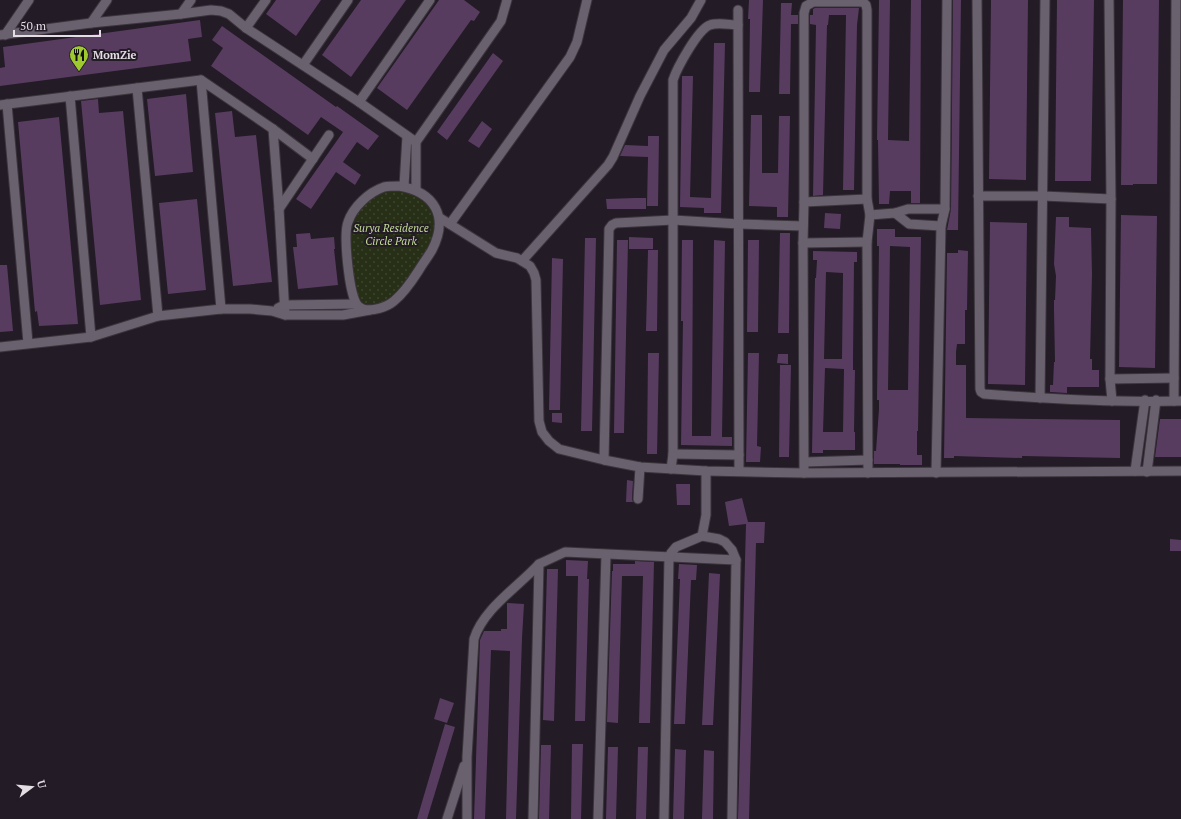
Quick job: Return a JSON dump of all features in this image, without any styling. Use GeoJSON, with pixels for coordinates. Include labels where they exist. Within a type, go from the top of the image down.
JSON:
{"type":"FeatureCollection","features":[{"type":"Feature","properties":{"kind":"street"},"geometry":{"type":"LineString","coordinates":[[2,35],[29,0]]}},
{"type":"Feature","properties":{"kind":"street"},"geometry":{"type":"LineString","coordinates":[[91,23],[107,0]]}},
{"type":"Feature","properties":{"kind":"street"},"geometry":{"type":"LineString","coordinates":[[181,14],[191,0]]}},
{"type":"Feature","properties":{"kind":"street"},"geometry":{"type":"LineString","coordinates":[[246,28],[266,0]]}},
{"type":"Feature","properties":{"kind":"street"},"geometry":{"type":"LineString","coordinates":[[303,65],[348,0]]}},
{"type":"Feature","properties":{"kind":"street"},"geometry":{"type":"LineString","coordinates":[[359,102],[430,0]]}},
{"type":"Feature","properties":{"kind":"street"},"geometry":{"type":"LineString","coordinates":[[416,190],[416,142],[501,21],[507,0]]}},
{"type":"Feature","properties":{"kind":"street"},"geometry":{"type":"LineString","coordinates":[[450,224],[570,57],[577,42],[587,0]]}},
{"type":"Feature","properties":{"kind":"street"},"geometry":{"type":"LineString","coordinates":[[519,260],[608,165],[640,96],[664,50],[691,18],[702,0]]}},
{"type":"Feature","properties":{"kind":"street"},"geometry":{"type":"LineString","coordinates":[[936,473],[941,226],[945,209],[947,0]]}},
{"type":"Feature","properties":{"kind":"street"},"geometry":{"type":"LineString","coordinates":[[977,0],[980,389],[984,394],[1040,398],[1112,401],[1178,401],[1174,378],[1178,200],[1176,0]]}},
{"type":"Feature","properties":{"kind":"street"},"geometry":{"type":"LineString","coordinates":[[1040,398],[1045,0]]}},
{"type":"Feature","properties":{"kind":"street"},"geometry":{"type":"LineString","coordinates":[[1109,0],[1111,198],[1110,379],[1112,401]]}},
{"type":"Feature","properties":{"kind":"street"},"geometry":{"type":"LineString","coordinates":[[804,473],[804,13],[806,6],[813,2],[863,2],[866,5],[867,10],[867,199],[870,215],[867,242],[868,472]]}},
{"type":"Feature","properties":{"kind":"street"},"geometry":{"type":"LineString","coordinates":[[2,35],[91,23],[221,10],[416,142]]}},
{"type":"Feature","properties":{"kind":"street"},"geometry":{"type":"LineString","coordinates":[[738,10],[739,471]]}},
{"type":"Feature","properties":{"kind":"street"},"geometry":{"type":"LineString","coordinates":[[672,469],[673,80],[692,43],[707,27],[715,24],[738,26]]}},
{"type":"Feature","properties":{"kind":"street"},"geometry":{"type":"LineString","coordinates":[[201,80],[221,309]]}},
{"type":"Feature","properties":{"kind":"street"},"geometry":{"type":"LineString","coordinates":[[28,343],[3,105],[201,80],[273,129],[313,159]]}},
{"type":"Feature","properties":{"kind":"street"},"geometry":{"type":"LineString","coordinates":[[137,88],[158,316]]}},
{"type":"Feature","properties":{"kind":"street"},"geometry":{"type":"LineString","coordinates":[[70,96],[91,337]]}},
{"type":"Feature","properties":{"kind":"street"},"geometry":{"type":"LineString","coordinates":[[273,129],[285,315]]}},
{"type":"Feature","properties":{"kind":"street"},"geometry":{"type":"LineString","coordinates":[[279,209],[329,135]]}},
{"type":"Feature","properties":{"kind":"street"},"geometry":{"type":"LineString","coordinates":[[404,186],[407,136]]}},
{"type":"Feature","properties":{"kind":"street"},"geometry":{"type":"LineString","coordinates":[[356,304],[352,292],[348,256],[346,228],[348,220],[362,202],[375,192],[385,187],[404,186],[423,194],[432,203],[440,218],[496,253],[519,260],[530,266],[536,280],[538,421],[542,432],[549,441],[559,449],[640,467],[706,471],[804,473],[1181,471]]}},
{"type":"Feature","properties":{"kind":"street"},"geometry":{"type":"LineString","coordinates":[[978,196],[1111,198]]}},
{"type":"Feature","properties":{"kind":"street"},"geometry":{"type":"LineString","coordinates":[[804,202],[867,199]]}},
{"type":"Feature","properties":{"kind":"street"},"geometry":{"type":"LineString","coordinates":[[870,215],[895,213],[908,209],[945,209]]}},
{"type":"Feature","properties":{"kind":"street"},"geometry":{"type":"LineString","coordinates":[[895,213],[909,224],[941,226]]}},
{"type":"Feature","properties":{"kind":"street"},"geometry":{"type":"LineString","coordinates":[[0,347],[91,337],[158,316],[221,309],[272,311],[285,315],[346,315],[388,305],[395,300],[413,279],[432,250],[440,218]]}},
{"type":"Feature","properties":{"kind":"street"},"geometry":{"type":"LineString","coordinates":[[604,460],[609,229],[612,225],[616,223],[673,220],[803,226]]}},
{"type":"Feature","properties":{"kind":"street"},"geometry":{"type":"LineString","coordinates":[[803,243],[867,242]]}},
{"type":"Feature","properties":{"kind":"street"},"geometry":{"type":"LineString","coordinates":[[272,311],[284,305],[345,304],[356,304],[364,309],[370,310]]}},
{"type":"Feature","properties":{"kind":"street"},"geometry":{"type":"LineString","coordinates":[[345,304],[346,315]]}},
{"type":"Feature","properties":{"kind":"street"},"geometry":{"type":"LineString","coordinates":[[1110,379],[1174,378]]}},
{"type":"Feature","properties":{"kind":"street"},"geometry":{"type":"LineString","coordinates":[[1135,471],[1145,400]]}},
{"type":"Feature","properties":{"kind":"street"},"geometry":{"type":"LineString","coordinates":[[1147,472],[1156,400]]}},
{"type":"Feature","properties":{"kind":"street"},"geometry":{"type":"LineString","coordinates":[[673,454],[739,455]]}},
{"type":"Feature","properties":{"kind":"street"},"geometry":{"type":"LineString","coordinates":[[805,462],[868,460]]}},
{"type":"Feature","properties":{"kind":"street"},"geometry":{"type":"LineString","coordinates":[[638,500],[640,467]]}},
{"type":"Feature","properties":{"kind":"street"},"geometry":{"type":"LineString","coordinates":[[702,536],[706,515],[706,471]]}},
{"type":"Feature","properties":{"kind":"street"},"geometry":{"type":"LineString","coordinates":[[664,819],[669,557],[676,547],[702,536],[719,539],[725,542],[732,550],[736,560],[732,819]]}},
{"type":"Feature","properties":{"kind":"street"},"geometry":{"type":"LineString","coordinates":[[468,819],[467,757],[474,639],[476,633],[490,613],[539,564],[565,552],[736,560]]}},
{"type":"Feature","properties":{"kind":"street"},"geometry":{"type":"LineString","coordinates":[[598,819],[606,555]]}},
{"type":"Feature","properties":{"kind":"street"},"geometry":{"type":"LineString","coordinates":[[533,819],[539,564]]}},
{"type":"Feature","properties":{"kind":"street"},"geometry":{"type":"LineString","coordinates":[[447,819],[467,757]]}},
{"type":"Feature","properties":{"kind":"green space","name":"Surya Residence Circle Park"},"geometry":{"type":"Polygon","coordinates":[[[404,186],[437,210],[436,241],[395,300],[364,309],[352,292],[348,220],[375,192],[404,186]]]}},
{"type":"Feature","properties":{"kind":"building"},"geometry":{"type":"Polygon","coordinates":[[[276,0],[321,0],[296,36],[266,14],[276,0]]]}},
{"type":"Feature","properties":{"kind":"building"},"geometry":{"type":"Polygon","coordinates":[[[361,0],[406,0],[351,77],[322,55],[361,0]]]}},
{"type":"Feature","properties":{"kind":"building"},"geometry":{"type":"Polygon","coordinates":[[[439,0],[464,0],[480,12],[474,21],[471,20],[407,110],[377,88],[439,0]]]}},
{"type":"Feature","properties":{"kind":"building"},"geometry":{"type":"Polygon","coordinates":[[[749,0],[763,0],[760,92],[749,92],[749,0]]]}},
{"type":"Feature","properties":{"kind":"building"},"geometry":{"type":"Polygon","coordinates":[[[879,0],[890,0],[888,140],[909,141],[911,0],[921,0],[920,203],[911,203],[911,191],[890,191],[889,204],[879,204],[877,140],[879,0]]]}},
{"type":"Feature","properties":{"kind":"building"},"geometry":{"type":"Polygon","coordinates":[[[953,0],[961,0],[958,230],[947,230],[951,209],[953,0]]]}},
{"type":"Feature","properties":{"kind":"building"},"geometry":{"type":"Polygon","coordinates":[[[991,0],[1028,0],[1026,180],[989,179],[991,0]]]}},
{"type":"Feature","properties":{"kind":"building"},"geometry":{"type":"Polygon","coordinates":[[[1057,0],[1094,0],[1091,181],[1055,181],[1057,0]]]}},
{"type":"Feature","properties":{"kind":"building"},"geometry":{"type":"Polygon","coordinates":[[[1123,0],[1159,0],[1157,184],[1121,185],[1123,0]]]}},
{"type":"Feature","properties":{"kind":"building"},"geometry":{"type":"Polygon","coordinates":[[[781,3],[792,3],[791,15],[798,15],[798,24],[791,24],[790,94],[779,94],[781,3]]]}},
{"type":"Feature","properties":{"kind":"building"},"geometry":{"type":"Polygon","coordinates":[[[859,8],[857,25],[854,190],[843,190],[846,15],[829,15],[827,25],[823,195],[813,196],[816,25],[810,24],[810,15],[813,15],[813,9],[859,8]]]}},
{"type":"Feature","properties":{"kind":"building"},"geometry":{"type":"Polygon","coordinates":[[[200,20],[202,37],[188,39],[191,61],[0,86],[0,68],[5,67],[3,47],[200,20]]]}},
{"type":"Feature","properties":{"kind":"building"},"geometry":{"type":"Polygon","coordinates":[[[222,26],[379,136],[368,150],[357,142],[343,162],[361,175],[355,185],[336,172],[311,209],[296,199],[343,132],[321,117],[308,135],[211,66],[223,48],[212,40],[222,26]]]}},
{"type":"Feature","properties":{"kind":"building"},"geometry":{"type":"Polygon","coordinates":[[[714,43],[725,43],[721,213],[704,213],[704,208],[680,207],[682,76],[693,76],[690,197],[711,198],[714,43]]]}},
{"type":"Feature","properties":{"kind":"building"},"geometry":{"type":"Polygon","coordinates":[[[493,53],[503,61],[447,140],[437,132],[493,53]]]}},
{"type":"Feature","properties":{"kind":"building"},"geometry":{"type":"Polygon","coordinates":[[[186,94],[193,172],[155,176],[147,99],[186,94]]]}},
{"type":"Feature","properties":{"kind":"building"},"geometry":{"type":"Polygon","coordinates":[[[98,99],[99,113],[123,111],[141,300],[100,305],[81,101],[98,99]]]}},
{"type":"Feature","properties":{"kind":"building"},"geometry":{"type":"Polygon","coordinates":[[[232,111],[235,137],[256,135],[272,282],[233,286],[215,113],[232,111]]]}},
{"type":"Feature","properties":{"kind":"building"},"geometry":{"type":"Polygon","coordinates":[[[751,115],[762,115],[762,173],[778,173],[779,116],[790,116],[788,217],[777,217],[777,207],[749,206],[751,115]]]}},
{"type":"Feature","properties":{"kind":"building"},"geometry":{"type":"Polygon","coordinates":[[[59,117],[78,324],[39,326],[37,311],[35,312],[18,122],[59,117]]]}},
{"type":"Feature","properties":{"kind":"building"},"geometry":{"type":"Polygon","coordinates":[[[482,121],[492,129],[479,148],[468,141],[482,121]]]}},
{"type":"Feature","properties":{"kind":"building"},"geometry":{"type":"Polygon","coordinates":[[[648,136],[659,136],[658,206],[647,206],[648,157],[620,156],[625,145],[648,146],[648,136]]]}},
{"type":"Feature","properties":{"kind":"building"},"geometry":{"type":"Polygon","coordinates":[[[646,198],[646,209],[607,209],[606,199],[646,198]]]}},
{"type":"Feature","properties":{"kind":"building"},"geometry":{"type":"Polygon","coordinates":[[[197,199],[206,290],[168,294],[159,203],[197,199]]]}},
{"type":"Feature","properties":{"kind":"building"},"geometry":{"type":"Polygon","coordinates":[[[825,213],[841,214],[840,229],[824,228],[825,213]]]}},
{"type":"Feature","properties":{"kind":"building"},"geometry":{"type":"Polygon","coordinates":[[[1121,215],[1157,216],[1155,368],[1119,367],[1121,215]]]}},
{"type":"Feature","properties":{"kind":"building"},"geometry":{"type":"Polygon","coordinates":[[[1056,217],[1069,217],[1069,227],[1091,228],[1092,274],[1090,359],[1092,359],[1092,370],[1099,370],[1099,387],[1067,387],[1067,393],[1050,392],[1050,385],[1053,385],[1055,362],[1054,300],[1056,276],[1054,264],[1056,217]]]}},
{"type":"Feature","properties":{"kind":"building"},"geometry":{"type":"Polygon","coordinates":[[[990,222],[1027,223],[1025,385],[988,384],[990,222]]]}},
{"type":"Feature","properties":{"kind":"building"},"geometry":{"type":"Polygon","coordinates":[[[877,229],[895,229],[895,237],[921,237],[917,455],[922,455],[922,465],[874,464],[879,409],[879,400],[877,400],[879,246],[877,246],[877,229]],[[890,246],[888,390],[908,390],[910,247],[890,246]]]}},
{"type":"Feature","properties":{"kind":"building"},"geometry":{"type":"Polygon","coordinates":[[[310,233],[311,239],[334,237],[338,285],[298,289],[293,247],[297,247],[296,234],[310,233]]]}},
{"type":"Feature","properties":{"kind":"building"},"geometry":{"type":"Polygon","coordinates":[[[780,233],[790,233],[789,333],[778,333],[780,233]]]}},
{"type":"Feature","properties":{"kind":"building"},"geometry":{"type":"Polygon","coordinates":[[[629,237],[653,238],[653,249],[629,249],[629,237]]]}},
{"type":"Feature","properties":{"kind":"building"},"geometry":{"type":"Polygon","coordinates":[[[585,238],[596,238],[592,431],[581,431],[585,238]]]}},
{"type":"Feature","properties":{"kind":"building"},"geometry":{"type":"Polygon","coordinates":[[[617,240],[628,240],[624,433],[614,433],[617,240]]]}},
{"type":"Feature","properties":{"kind":"building"},"geometry":{"type":"Polygon","coordinates":[[[682,240],[693,240],[692,436],[711,436],[714,240],[725,241],[722,437],[732,437],[732,446],[681,445],[683,321],[681,321],[682,240]]]}},
{"type":"Feature","properties":{"kind":"building"},"geometry":{"type":"Polygon","coordinates":[[[748,240],[759,240],[758,332],[747,332],[748,240]]]}},
{"type":"Feature","properties":{"kind":"building"},"geometry":{"type":"Polygon","coordinates":[[[648,250],[658,250],[657,331],[646,331],[648,250]]]}},
{"type":"Feature","properties":{"kind":"building"},"geometry":{"type":"Polygon","coordinates":[[[958,250],[968,251],[965,344],[957,344],[956,352],[956,365],[966,365],[966,418],[1120,420],[1120,458],[954,456],[954,458],[944,458],[947,253],[958,253],[958,250]]]}},
{"type":"Feature","properties":{"kind":"building"},"geometry":{"type":"Polygon","coordinates":[[[813,251],[857,252],[857,262],[854,262],[853,359],[853,370],[855,370],[855,450],[823,450],[823,453],[812,453],[815,278],[817,260],[813,260],[813,251]],[[826,272],[824,359],[842,359],[843,273],[826,272]],[[825,368],[823,432],[843,432],[844,369],[825,368]]]}},
{"type":"Feature","properties":{"kind":"building"},"geometry":{"type":"Polygon","coordinates":[[[552,258],[563,259],[560,410],[549,410],[552,258]]]}},
{"type":"Feature","properties":{"kind":"building"},"geometry":{"type":"Polygon","coordinates":[[[0,265],[7,265],[13,331],[0,332],[0,265]]]}},
{"type":"Feature","properties":{"kind":"building"},"geometry":{"type":"Polygon","coordinates":[[[648,353],[659,353],[657,454],[647,454],[648,353]]]}},
{"type":"Feature","properties":{"kind":"building"},"geometry":{"type":"Polygon","coordinates":[[[748,353],[759,353],[757,446],[761,447],[760,462],[746,462],[748,353]]]}},
{"type":"Feature","properties":{"kind":"building"},"geometry":{"type":"Polygon","coordinates":[[[778,354],[788,354],[788,364],[777,363],[778,354]]]}},
{"type":"Feature","properties":{"kind":"building"},"geometry":{"type":"Polygon","coordinates":[[[780,365],[791,365],[789,457],[779,457],[780,365]]]}},
{"type":"Feature","properties":{"kind":"building"},"geometry":{"type":"Polygon","coordinates":[[[552,413],[562,413],[562,423],[552,422],[552,413]]]}},
{"type":"Feature","properties":{"kind":"building"},"geometry":{"type":"Polygon","coordinates":[[[1160,419],[1181,419],[1181,457],[1155,457],[1160,419]]]}},
{"type":"Feature","properties":{"kind":"building"},"geometry":{"type":"Polygon","coordinates":[[[627,480],[633,481],[633,502],[626,502],[627,480]]]}},
{"type":"Feature","properties":{"kind":"building"},"geometry":{"type":"Polygon","coordinates":[[[676,484],[690,484],[690,505],[677,505],[676,484]]]}},
{"type":"Feature","properties":{"kind":"building"},"geometry":{"type":"Polygon","coordinates":[[[742,498],[748,522],[765,522],[764,543],[756,543],[749,819],[738,819],[746,524],[729,526],[725,502],[742,498]]]}},
{"type":"Feature","properties":{"kind":"building"},"geometry":{"type":"Polygon","coordinates":[[[1170,539],[1181,540],[1181,551],[1170,551],[1170,539]]]}},
{"type":"Feature","properties":{"kind":"building"},"geometry":{"type":"Polygon","coordinates":[[[566,560],[588,561],[587,579],[589,579],[585,721],[575,721],[578,576],[566,576],[566,560]]]}},
{"type":"Feature","properties":{"kind":"building"},"geometry":{"type":"Polygon","coordinates":[[[635,561],[654,562],[650,723],[639,723],[643,576],[622,576],[618,723],[607,722],[613,564],[635,564],[635,561]]]}},
{"type":"Feature","properties":{"kind":"building"},"geometry":{"type":"Polygon","coordinates":[[[679,564],[697,565],[696,580],[691,580],[685,724],[674,724],[680,579],[678,579],[679,564]]]}},
{"type":"Feature","properties":{"kind":"building"},"geometry":{"type":"Polygon","coordinates":[[[547,569],[558,569],[554,721],[543,720],[547,569]]]}},
{"type":"Feature","properties":{"kind":"building"},"geometry":{"type":"Polygon","coordinates":[[[709,573],[720,574],[713,725],[702,725],[709,573]]]}},
{"type":"Feature","properties":{"kind":"building"},"geometry":{"type":"Polygon","coordinates":[[[507,603],[524,604],[516,819],[506,819],[510,651],[491,650],[485,819],[474,819],[480,640],[484,631],[501,631],[501,629],[507,629],[507,603]]]}},
{"type":"Feature","properties":{"kind":"building"},"geometry":{"type":"Polygon","coordinates":[[[440,698],[454,703],[447,723],[434,719],[440,698]]]}},
{"type":"Feature","properties":{"kind":"building"},"geometry":{"type":"Polygon","coordinates":[[[445,724],[455,727],[427,819],[417,819],[445,724]]]}},
{"type":"Feature","properties":{"kind":"building"},"geometry":{"type":"Polygon","coordinates":[[[572,744],[583,744],[581,819],[571,819],[572,744]]]}},
{"type":"Feature","properties":{"kind":"building"},"geometry":{"type":"Polygon","coordinates":[[[541,745],[551,745],[549,819],[539,819],[541,745]]]}},
{"type":"Feature","properties":{"kind":"building"},"geometry":{"type":"Polygon","coordinates":[[[608,747],[618,747],[616,819],[606,819],[608,747]]]}},
{"type":"Feature","properties":{"kind":"building"},"geometry":{"type":"Polygon","coordinates":[[[638,747],[648,747],[646,819],[636,819],[638,747]]]}},
{"type":"Feature","properties":{"kind":"building"},"geometry":{"type":"Polygon","coordinates":[[[675,749],[686,750],[684,819],[673,819],[675,749]]]}},
{"type":"Feature","properties":{"kind":"building"},"geometry":{"type":"Polygon","coordinates":[[[704,750],[714,751],[713,819],[702,819],[704,750]]]}},
{"type":"Feature","properties":{"kind":"place","name":"MomZie"},"geometry":{"type":"Point","coordinates":[79,72]}}]}
